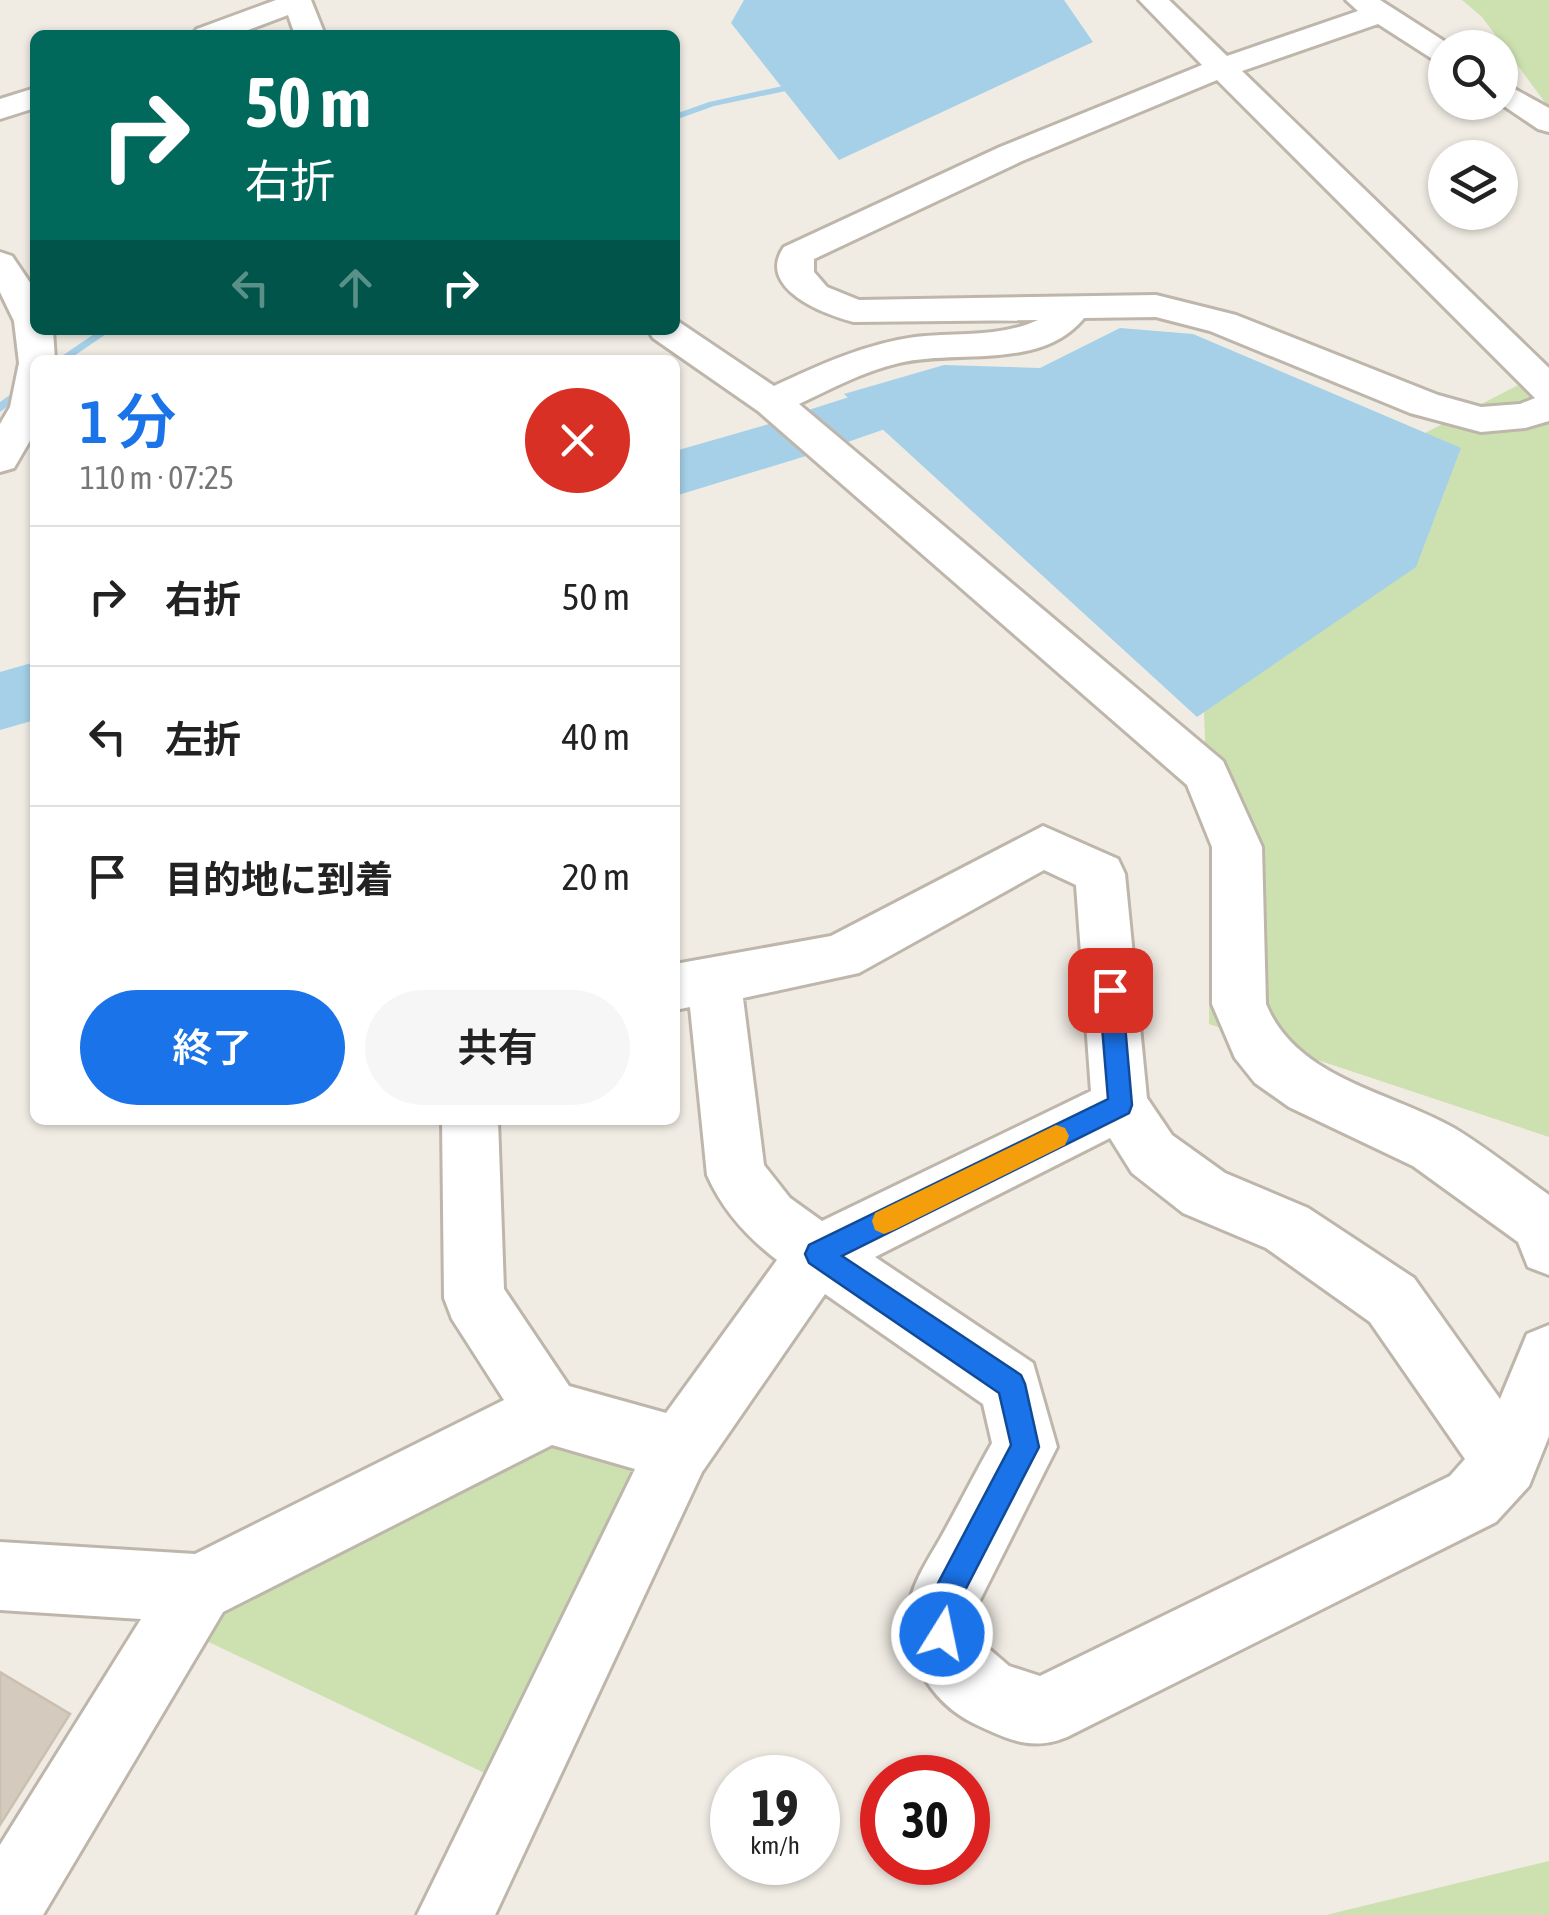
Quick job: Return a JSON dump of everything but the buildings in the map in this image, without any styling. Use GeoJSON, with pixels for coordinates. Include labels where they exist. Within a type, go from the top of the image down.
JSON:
{"type":"FeatureCollection","features":[{"type":"Feature","properties":{"kind":"street"},"geometry":{"type":"LineString","coordinates":[[1153,0],[1549,390]]}},
{"type":"Feature","properties":{"kind":"street"},"geometry":{"type":"LineString","coordinates":[[221,30],[298,2],[308,30]]}},
{"type":"Feature","properties":{"kind":"street"},"geometry":{"type":"LineString","coordinates":[[1428,43],[1371,7],[1011,154],[796,254],[796,274],[814,295],[854,311],[1156,306],[1223,323],[1424,404],[1481,420],[1525,416],[1549,408]]}},
{"type":"Feature","properties":{"kind":"street"},"geometry":{"type":"LineString","coordinates":[[0,110],[30,99]]}},
{"type":"Feature","properties":{"kind":"street"},"geometry":{"type":"LineString","coordinates":[[1518,102],[1549,122]]}},
{"type":"Feature","properties":{"kind":"street"},"geometry":{"type":"LineString","coordinates":[[0,263],[30,319]]}},
{"type":"Feature","properties":{"kind":"street"},"geometry":{"type":"LineString","coordinates":[[772,402],[862,362],[912,349],[1014,342],[1054,328],[1078,306]]}},
{"type":"Feature","properties":{"kind":"street"},"geometry":{"type":"LineString","coordinates":[[673,335],[772,402],[1206,774],[1237,847],[1239,1004],[1254,1041],[1274,1065],[1309,1089],[1432,1147],[1540,1224],[1549,1246]]}},
{"type":"Feature","properties":{"kind":"street"},"geometry":{"type":"LineString","coordinates":[[0,460],[30,400]]}},
{"type":"Feature","properties":{"kind":"street"},"geometry":{"type":"LineString","coordinates":[[1506,1463],[1392,1300],[1286,1228],[1204,1193],[1152,1154],[1120,1105],[1100,874],[1043,846],[840,957],[695,984],[736,1176],[769,1218],[1011,1384],[1025,1447],[943,1602],[942,1634],[950,1656],[968,1681],[1000,1702],[1042,1712],[1474,1500],[1506,1463],[1549,1356]]}},
{"type":"Feature","properties":{"kind":"street"},"geometry":{"type":"LineString","coordinates":[[455,1915],[679,1449],[818,1254],[1120,1105]]}},
{"type":"Feature","properties":{"kind":"street"},"geometry":{"type":"LineString","coordinates":[[470,1125],[474,1298],[549,1412],[679,1449]]}},
{"type":"Feature","properties":{"kind":"street"},"geometry":{"type":"LineString","coordinates":[[0,1576],[198,1588],[549,1412]]}},
{"type":"Feature","properties":{"kind":"street"},"geometry":{"type":"LineString","coordinates":[[0,1915],[198,1588]]}},
{"type":"Feature","properties":{"kind":"green space"},"geometry":{"type":"Polygon","coordinates":[[[1462,0],[1549,0],[1549,108],[1518,66],[1518,30],[1492,30],[1462,0]]]}},
{"type":"Feature","properties":{"kind":"green space"},"geometry":{"type":"Polygon","coordinates":[[[1549,369],[1549,1137],[1209,1024],[1210,867],[1204,713],[1237,649],[1367,490],[1427,432],[1549,369]]]}},
{"type":"Feature","properties":{"kind":"green space"},"geometry":{"type":"Polygon","coordinates":[[[549,1412],[679,1449],[516,1788],[177,1627],[549,1412]]]}},
{"type":"Feature","properties":{"kind":"green space"},"geometry":{"type":"Polygon","coordinates":[[[1549,1861],[1549,1915],[1326,1915],[1549,1861]]]}},
{"type":"Feature","properties":{"kind":"water"},"geometry":{"type":"Polygon","coordinates":[[[744,0],[1064,0],[1093,42],[839,160],[731,23],[744,0]]]}},
{"type":"Feature","properties":{"kind":"water"},"geometry":{"type":"Polygon","coordinates":[[[1120,328],[1193,334],[1461,448],[1416,567],[1197,717],[844,394],[944,365],[1040,368],[1120,328]]]}},
{"type":"Feature","properties":{"kind":"waterway"},"geometry":{"type":"LineString","coordinates":[[680,115],[783,89]]}},
{"type":"Feature","properties":{"kind":"waterway"},"geometry":{"type":"LineString","coordinates":[[69,355],[99,335]]}},
{"type":"Feature","properties":{"kind":"waterway"},"geometry":{"type":"LineString","coordinates":[[0,408],[30,384]]}},
{"type":"Feature","properties":{"kind":"waterway"},"geometry":{"type":"LineString","coordinates":[[819,429],[865,413]]}},
{"type":"Feature","properties":{"kind":"waterway"},"geometry":{"type":"LineString","coordinates":[[680,472],[783,441]]}},
{"type":"Feature","properties":{"kind":"waterway"},"geometry":{"type":"LineString","coordinates":[[0,701],[30,692]]}},
{"type":"Feature","properties":{"kind":"slow traffic"},"geometry":{"type":"LineString","coordinates":[[884,1221],[1056,1136]]}},
{"type":"Feature","properties":{"kind":"route"},"geometry":{"type":"LineString","coordinates":[[942,1634],[943,1602],[1025,1447],[1011,1384],[818,1254],[1120,1105],[1110,990]]}}]}
